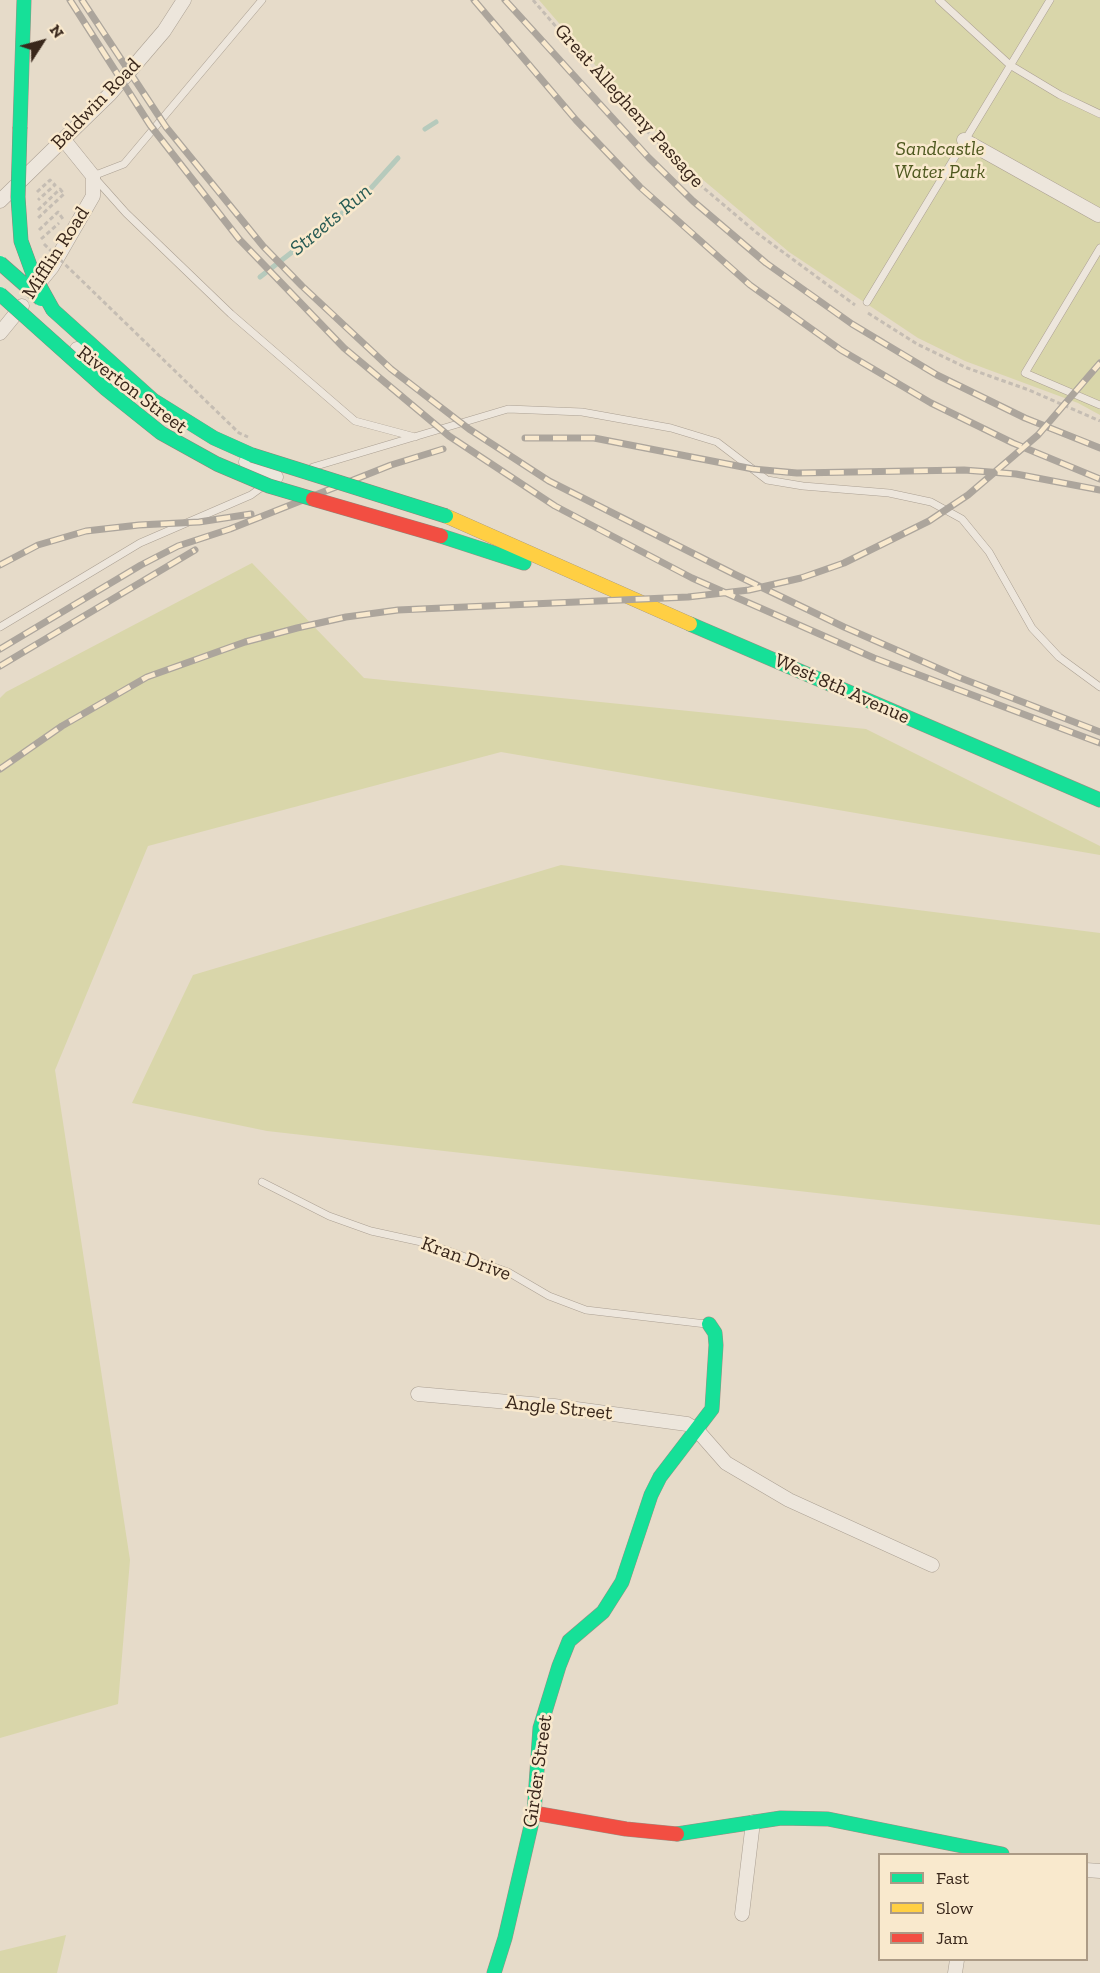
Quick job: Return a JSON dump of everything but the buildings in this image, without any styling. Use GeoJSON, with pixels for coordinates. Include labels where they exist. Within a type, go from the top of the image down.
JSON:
{"type":"FeatureCollection","features":[{"type":"Feature","properties":{"kind":"main road"},"geometry":{"type":"LineString","coordinates":[[24,0],[18,197],[21,241],[33,274],[53,310]]}},
{"type":"Feature","properties":{"kind":"main road"},"geometry":{"type":"LineString","coordinates":[[0,263],[153,400],[214,438],[252,455],[446,516],[510,543],[584,579]]}},
{"type":"Feature","properties":{"kind":"main road"},"geometry":{"type":"LineString","coordinates":[[0,294],[106,389],[161,433],[217,464],[269,486],[584,579]]}},
{"type":"Feature","properties":{"kind":"main road","name":"West 8th Avenue"},"geometry":{"type":"LineString","coordinates":[[584,579],[1100,800]]}},
{"type":"Feature","properties":{"kind":"main road"},"geometry":{"type":"LineString","coordinates":[[697,1430],[712,1409],[716,1345],[715,1333],[710,1324]]}},
{"type":"Feature","properties":{"kind":"main road","name":"Girder Street"},"geometry":{"type":"LineString","coordinates":[[494,1973],[505,1938],[534,1813],[540,1728],[569,1641],[603,1612],[622,1582],[651,1494],[660,1477],[697,1430]]}},
{"type":"Feature","properties":{"kind":"main road"},"geometry":{"type":"LineString","coordinates":[[534,1813],[626,1829],[681,1834],[781,1818],[828,1819],[976,1852]]}},
{"type":"Feature","properties":{"kind":"street","name":"Baldwin Road"},"geometry":{"type":"LineString","coordinates":[[0,201],[110,94],[156,40],[184,0]]}},
{"type":"Feature","properties":{"kind":"street"},"geometry":{"type":"LineString","coordinates":[[64,140],[93,176]]}},
{"type":"Feature","properties":{"kind":"street"},"geometry":{"type":"LineString","coordinates":[[964,140],[1098,214]]}},
{"type":"Feature","properties":{"kind":"street","name":"Mifflin Road"},"geometry":{"type":"LineString","coordinates":[[0,333],[52,267],[93,196],[93,176]]}},
{"type":"Feature","properties":{"kind":"street","name":"Riverton Street"},"geometry":{"type":"LineString","coordinates":[[0,284],[22,305],[131,393],[187,432],[276,477]]}},
{"type":"Feature","properties":{"kind":"street","name":"Angle Street"},"geometry":{"type":"LineString","coordinates":[[418,1394],[554,1406],[687,1424],[697,1430]]}},
{"type":"Feature","properties":{"kind":"street"},"geometry":{"type":"LineString","coordinates":[[697,1430],[726,1463],[789,1500],[932,1565]]}},
{"type":"Feature","properties":{"kind":"street"},"geometry":{"type":"LineString","coordinates":[[742,1914],[753,1822]]}},
{"type":"Feature","properties":{"kind":"lane"},"geometry":{"type":"LineString","coordinates":[[262,0],[124,164],[93,176],[126,213],[231,314],[355,421],[415,437]]}},
{"type":"Feature","properties":{"kind":"lane"},"geometry":{"type":"LineString","coordinates":[[939,0],[1010,65],[1060,95],[1100,114]]}},
{"type":"Feature","properties":{"kind":"lane"},"geometry":{"type":"LineString","coordinates":[[867,302],[1050,0]]}},
{"type":"Feature","properties":{"kind":"lane"},"geometry":{"type":"LineString","coordinates":[[1100,248],[1025,373],[1100,405]]}},
{"type":"Feature","properties":{"kind":"lane"},"geometry":{"type":"LineString","coordinates":[[0,627],[140,543],[251,495],[276,477],[508,409],[582,412],[671,428],[717,442],[767,480],[803,486],[889,493],[931,502],[962,519],[989,552],[1032,628],[1059,657],[1100,687]]}},
{"type":"Feature","properties":{"kind":"lane","name":"Kran Drive"},"geometry":{"type":"LineString","coordinates":[[262,1182],[329,1216],[371,1231],[426,1243],[508,1272],[549,1296],[586,1310],[710,1324]]}},
{"type":"Feature","properties":{"kind":"path","name":"Great Allegheny Passage"},"geometry":{"type":"LineString","coordinates":[[533,0],[640,124],[699,184],[811,274],[917,344],[967,368],[1029,390],[1100,421]]}},
{"type":"Feature","properties":{"kind":"path"},"geometry":{"type":"LineString","coordinates":[[32,196],[50,180],[55,185],[33,206],[38,211],[60,189],[64,194],[32,224],[38,231],[58,212],[64,218],[40,240],[239,433],[257,441]]}},
{"type":"Feature","properties":{"kind":"green space","name":"Sandcastle Water Park"},"geometry":{"type":"Polygon","coordinates":[[[539,0],[1100,0],[1100,415],[1078,403],[965,361],[918,338],[789,252],[696,174],[614,87],[539,0]]]}},
{"type":"Feature","properties":{"kind":"green space"},"geometry":{"type":"Polygon","coordinates":[[[252,563],[364,678],[866,729],[1100,846],[1100,855],[501,752],[148,846],[55,1070],[130,1560],[118,1704],[0,1738],[0,698],[6,692],[252,563]]]}},
{"type":"Feature","properties":{"kind":"green space"},"geometry":{"type":"Polygon","coordinates":[[[561,865],[1100,933],[1100,1225],[267,1131],[132,1103],[193,975],[561,865]]]}},
{"type":"Feature","properties":{"kind":"green space"},"geometry":{"type":"Polygon","coordinates":[[[66,1935],[57,1973],[0,1973],[0,1951],[66,1935]]]}},
{"type":"Feature","properties":{"kind":"waterway","name":"Streets Run"},"geometry":{"type":"LineString","coordinates":[[425,129],[436,122]]}},
{"type":"Feature","properties":{"kind":"waterway","name":"Streets Run"},"geometry":{"type":"LineString","coordinates":[[260,277],[363,197],[398,158]]}},
{"type":"Feature","properties":{"kind":"railway"},"geometry":{"type":"LineString","coordinates":[[70,0],[150,125],[239,239],[344,348],[449,436],[555,506],[692,578],[874,658],[1100,743]]}},
{"type":"Feature","properties":{"kind":"railway"},"geometry":{"type":"LineString","coordinates":[[82,0],[166,127],[263,246],[302,286],[391,369],[469,429],[549,481],[844,627],[958,677],[1100,732]]}},
{"type":"Feature","properties":{"kind":"railway"},"geometry":{"type":"LineString","coordinates":[[474,0],[576,120],[640,187],[750,285],[841,350],[931,403],[1013,443],[1100,479]]}},
{"type":"Feature","properties":{"kind":"railway"},"geometry":{"type":"LineString","coordinates":[[505,0],[649,158],[693,201],[766,263],[852,324],[937,375],[1025,418],[1100,448]]}},
{"type":"Feature","properties":{"kind":"railway"},"geometry":{"type":"LineString","coordinates":[[0,769],[62,726],[147,677],[245,642],[297,628],[346,617],[398,610],[688,597],[749,590],[801,578],[844,563],[929,521],[968,495],[1038,435],[1100,363]]}},
{"type":"Feature","properties":{"kind":"railway"},"geometry":{"type":"LineString","coordinates":[[525,438],[594,438],[753,469],[797,473],[964,470],[1016,474],[1100,490]]}},
{"type":"Feature","properties":{"kind":"railway"},"geometry":{"type":"LineString","coordinates":[[0,649],[141,565],[178,546],[230,529],[391,465],[443,449]]}},
{"type":"Feature","properties":{"kind":"railway"},"geometry":{"type":"LineString","coordinates":[[0,565],[38,545],[86,531],[199,522],[251,514]]}},
{"type":"Feature","properties":{"kind":"railway"},"geometry":{"type":"LineString","coordinates":[[0,666],[195,550]]}},
{"type":"Feature","properties":{"kind":"traffic: fast"},"geometry":{"type":"LineString","coordinates":[[20,127],[24,0]]}},
{"type":"Feature","properties":{"kind":"traffic: fast"},"geometry":{"type":"LineString","coordinates":[[20,127],[18,197],[21,241],[33,274],[53,310]]}},
{"type":"Feature","properties":{"kind":"traffic: fast"},"geometry":{"type":"LineString","coordinates":[[0,263],[41,299]]}},
{"type":"Feature","properties":{"kind":"traffic: fast"},"geometry":{"type":"LineString","coordinates":[[0,294],[106,389],[161,433],[217,464],[269,486],[313,499]]}},
{"type":"Feature","properties":{"kind":"traffic: fast"},"geometry":{"type":"LineString","coordinates":[[53,310],[153,400],[214,438],[252,455]]}},
{"type":"Feature","properties":{"kind":"traffic: fast"},"geometry":{"type":"LineString","coordinates":[[252,455],[446,516]]}},
{"type":"Feature","properties":{"kind":"traffic: fast"},"geometry":{"type":"LineString","coordinates":[[441,536],[524,563]]}},
{"type":"Feature","properties":{"kind":"traffic: fast"},"geometry":{"type":"LineString","coordinates":[[690,624],[1100,800]]}},
{"type":"Feature","properties":{"kind":"traffic: fast"},"geometry":{"type":"LineString","coordinates":[[494,1973],[505,1938],[534,1813],[540,1728],[559,1666],[569,1641],[603,1612],[622,1582],[651,1495],[660,1477],[712,1409],[716,1345],[715,1333],[709,1324]]}},
{"type":"Feature","properties":{"kind":"traffic: fast"},"geometry":{"type":"LineString","coordinates":[[677,1834],[781,1818],[828,1819],[997,1853]]}},
{"type":"Feature","properties":{"kind":"traffic: slow"},"geometry":{"type":"LineString","coordinates":[[446,516],[690,624]]}},
{"type":"Feature","properties":{"kind":"traffic: jam"},"geometry":{"type":"LineString","coordinates":[[313,499],[441,536]]}},
{"type":"Feature","properties":{"kind":"traffic: jam"},"geometry":{"type":"LineString","coordinates":[[534,1813],[626,1829],[677,1834]]}}]}
